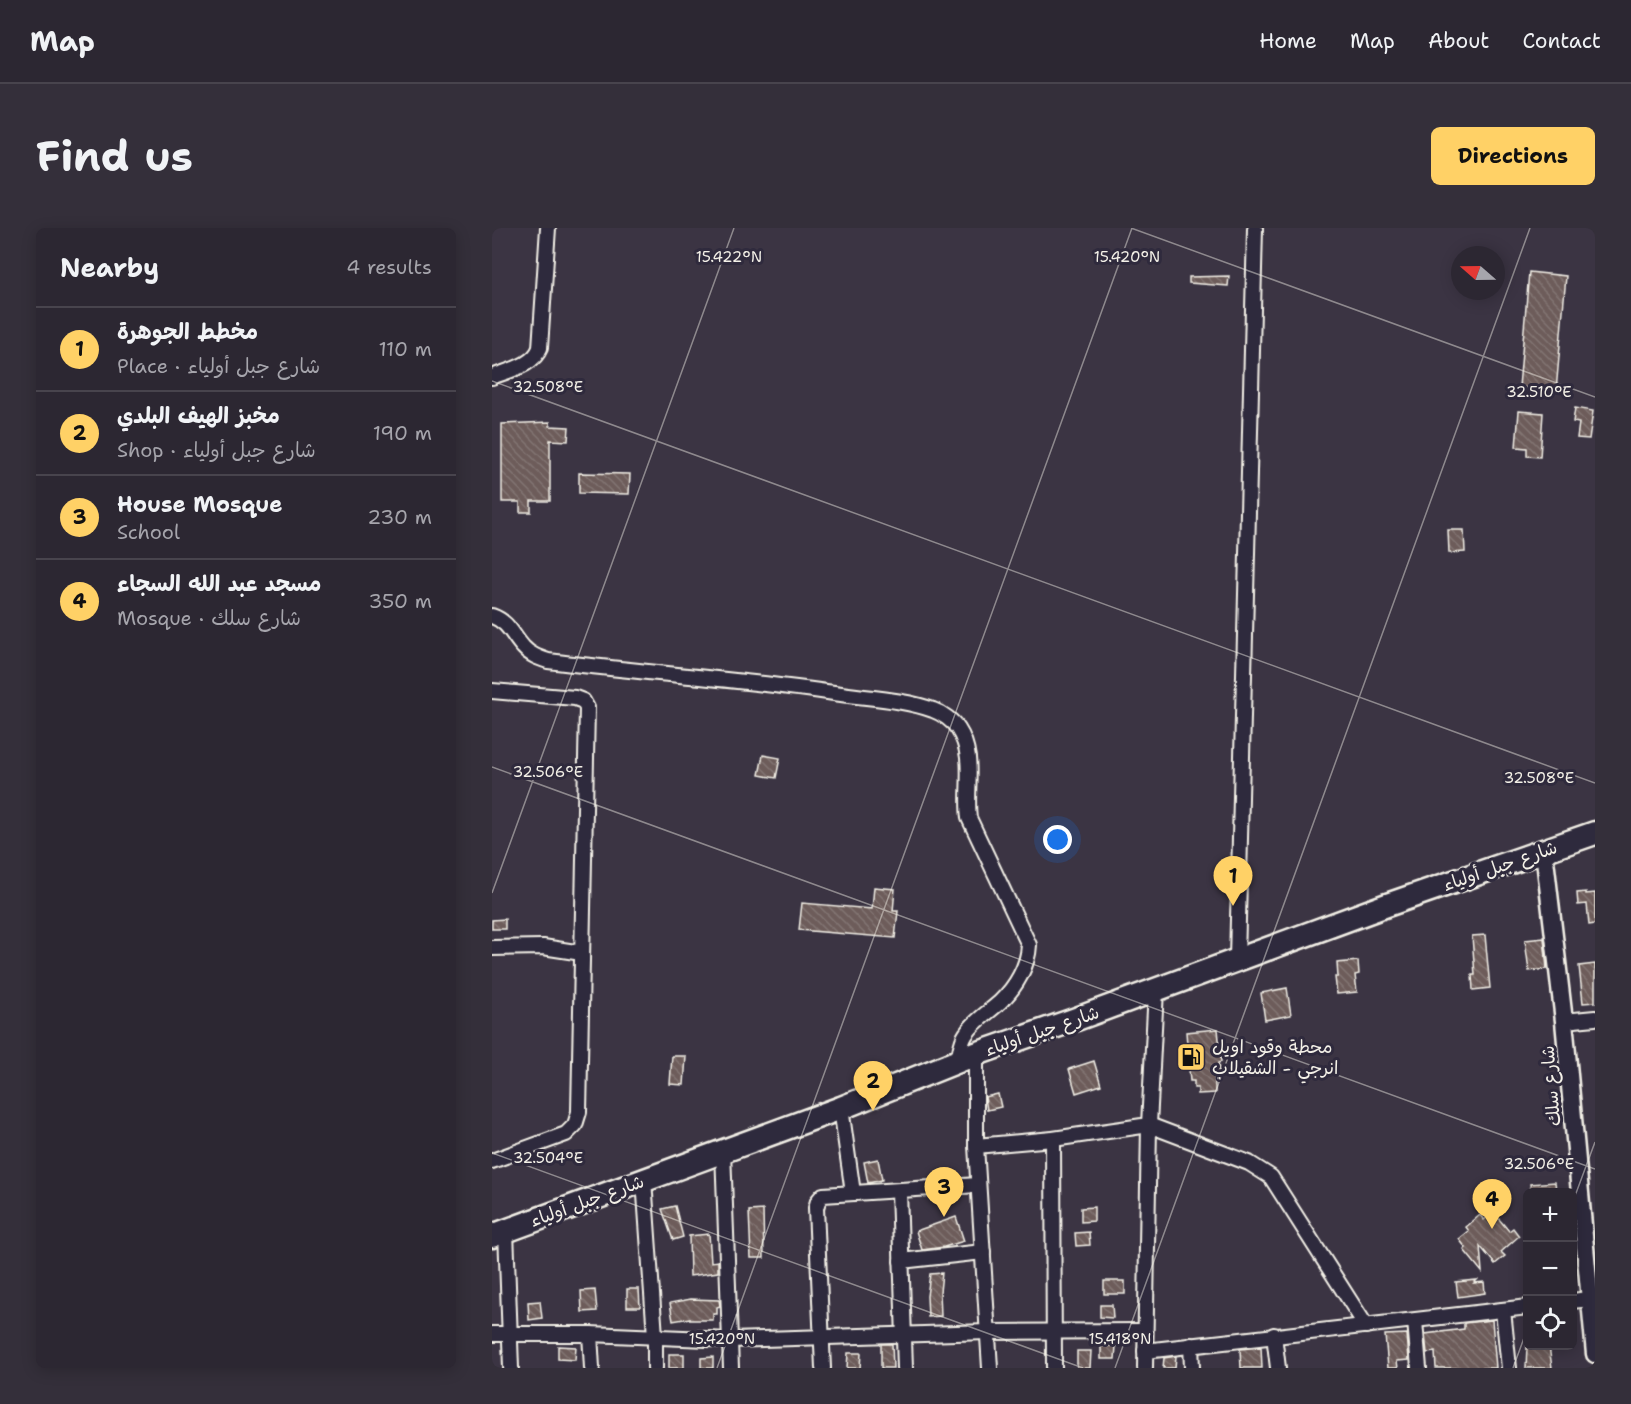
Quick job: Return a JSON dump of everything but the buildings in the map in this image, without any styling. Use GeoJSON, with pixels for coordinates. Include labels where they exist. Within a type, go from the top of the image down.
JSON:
{"type":"FeatureCollection","features":[{"type":"Feature","properties":{"kind":"highway","name":"شارع جبل أولياء"},"geometry":{"type":"LineString","coordinates":[[499,1233],[841,1108],[967,1057],[1071,1022],[1388,905],[1595,832]]}},
{"type":"Feature","properties":{"kind":"street"},"geometry":{"type":"LineString","coordinates":[[492,377],[531,362],[537,356],[540,348],[548,228]]}},
{"type":"Feature","properties":{"kind":"street"},"geometry":{"type":"LineString","coordinates":[[1237,960],[1255,228]]}},
{"type":"Feature","properties":{"kind":"street"},"geometry":{"type":"LineString","coordinates":[[492,616],[504,621],[522,646],[531,654],[548,661],[771,684],[889,701],[935,710],[958,729],[967,746],[969,818],[1029,945],[1028,958],[1023,971],[1001,1001],[977,1020],[964,1036],[976,1146],[990,1368]]}},
{"type":"Feature","properties":{"kind":"street"},"geometry":{"type":"LineString","coordinates":[[492,691],[575,698],[583,701],[587,708],[579,1112],[576,1125],[566,1134],[492,1161]]}},
{"type":"Feature","properties":{"kind":"street","name":"شارع سلك"},"geometry":{"type":"LineString","coordinates":[[1544,851],[1589,1249],[1581,1300],[1595,1354]]}},
{"type":"Feature","properties":{"kind":"street"},"geometry":{"type":"LineString","coordinates":[[492,948],[543,947],[582,953]]}},
{"type":"Feature","properties":{"kind":"street"},"geometry":{"type":"LineString","coordinates":[[1145,1368],[1149,1125],[1156,990]]}},
{"type":"Feature","properties":{"kind":"street"},"geometry":{"type":"LineString","coordinates":[[1564,1021],[1595,1018]]}},
{"type":"Feature","properties":{"kind":"street"},"geometry":{"type":"LineString","coordinates":[[841,1108],[853,1193]]}},
{"type":"Feature","properties":{"kind":"street"},"geometry":{"type":"LineString","coordinates":[[976,1146],[1053,1139],[1149,1125],[1249,1163],[1271,1177],[1366,1326]]}},
{"type":"Feature","properties":{"kind":"street"},"geometry":{"type":"LineString","coordinates":[[1053,1139],[1054,1368]]}},
{"type":"Feature","properties":{"kind":"street"},"geometry":{"type":"LineString","coordinates":[[723,1151],[731,1368]]}},
{"type":"Feature","properties":{"kind":"street"},"geometry":{"type":"LineString","coordinates":[[644,1180],[655,1336],[655,1368]]}},
{"type":"Feature","properties":{"kind":"street"},"geometry":{"type":"LineString","coordinates":[[823,1368],[816,1208],[823,1195],[978,1185]]}},
{"type":"Feature","properties":{"kind":"street"},"geometry":{"type":"LineString","coordinates":[[899,1191],[904,1368]]}},
{"type":"Feature","properties":{"kind":"street"},"geometry":{"type":"LineString","coordinates":[[499,1233],[510,1334],[511,1368]]}},
{"type":"Feature","properties":{"kind":"street"},"geometry":{"type":"LineString","coordinates":[[901,1261],[982,1252]]}},
{"type":"Feature","properties":{"kind":"street"},"geometry":{"type":"LineString","coordinates":[[1145,1351],[1523,1308]]}},
{"type":"Feature","properties":{"kind":"street"},"geometry":{"type":"LineString","coordinates":[[1503,1310],[1509,1368]]}},
{"type":"Feature","properties":{"kind":"street"},"geometry":{"type":"LineString","coordinates":[[1415,1321],[1419,1368]]}},
{"type":"Feature","properties":{"kind":"street"},"geometry":{"type":"LineString","coordinates":[[492,1334],[590,1334],[730,1340],[988,1332],[1145,1331]]}},
{"type":"Feature","properties":{"kind":"street"},"geometry":{"type":"LineString","coordinates":[[590,1334],[592,1368]]}},
{"type":"Feature","properties":{"kind":"street"},"geometry":{"type":"LineString","coordinates":[[1274,1335],[1278,1368]]}},
{"type":"Feature","properties":{"kind":"street"},"geometry":{"type":"LineString","coordinates":[[1191,1345],[1192,1368]]}},
{"type":"Feature","properties":{"kind":"place","name":"مخطط الجوهرة"},"geometry":{"type":"Point","coordinates":[1233,906]}},
{"type":"Feature","properties":{"kind":"place","name":"محطة وقود اويل انرجي - الشقيلاب"},"geometry":{"type":"Point","coordinates":[1191,1057]}},
{"type":"Feature","properties":{"kind":"place","name":"مخبز الهيف البلدي"},"geometry":{"type":"Point","coordinates":[873,1111]}},
{"type":"Feature","properties":{"kind":"place","name":"House Mosque"},"geometry":{"type":"Point","coordinates":[944,1217]}},
{"type":"Feature","properties":{"kind":"place","name":"مسجد عبد الله السجاء"},"geometry":{"type":"Point","coordinates":[1492,1229]}}]}
